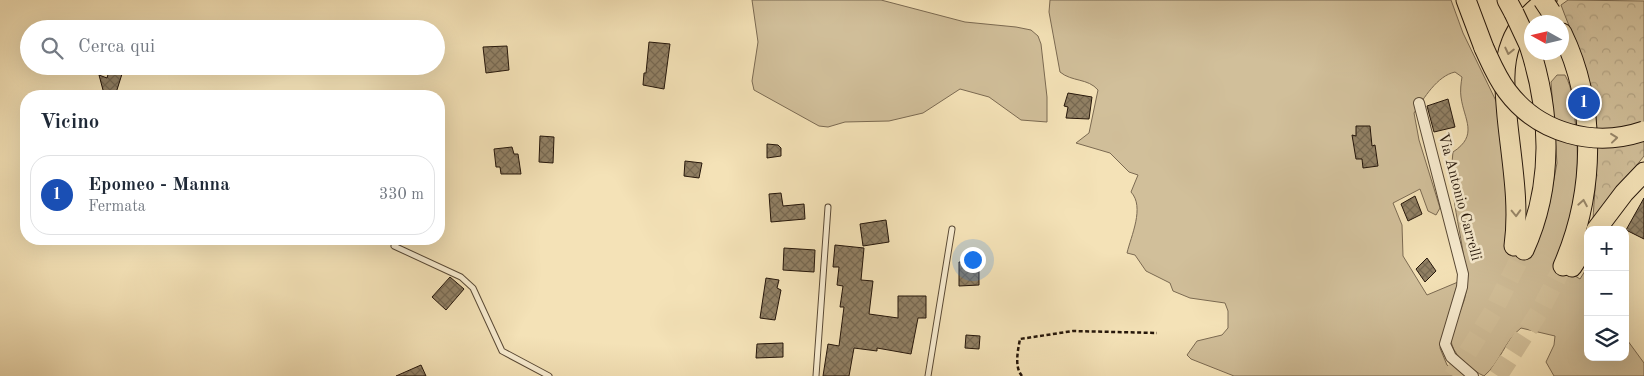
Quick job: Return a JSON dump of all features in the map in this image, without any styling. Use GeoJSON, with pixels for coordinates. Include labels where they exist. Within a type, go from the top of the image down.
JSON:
{"type":"FeatureCollection","features":[{"type":"Feature","properties":{"kind":"highway"},"geometry":{"type":"LineString","coordinates":[[1466,0],[1484,48],[1508,92],[1523,108],[1542,123],[1570,135],[1593,139],[1618,138],[1644,131]]}},
{"type":"Feature","properties":{"kind":"highway"},"geometry":{"type":"LineString","coordinates":[[1511,6],[1529,45],[1543,98],[1546,153],[1540,204],[1519,248],[1506,104],[1506,60],[1511,42],[1532,11],[1550,9]]}},
{"type":"Feature","properties":{"kind":"highway"},"geometry":{"type":"LineString","coordinates":[[1569,50],[1581,87],[1588,155],[1581,212],[1566,268],[1584,247]]}},
{"type":"Feature","properties":{"kind":"highway"},"geometry":{"type":"LineString","coordinates":[[1599,226],[1644,172]]}},
{"type":"Feature","properties":{"kind":"street","name":"Via Antonio Carrelli"},"geometry":{"type":"LineString","coordinates":[[1419,103],[1463,274],[1462,287],[1445,344],[1451,357],[1473,376]]}},
{"type":"Feature","properties":{"kind":"lane"},"geometry":{"type":"LineString","coordinates":[[816,376],[828,207]]}},
{"type":"Feature","properties":{"kind":"lane"},"geometry":{"type":"LineString","coordinates":[[928,376],[952,229]]}},
{"type":"Feature","properties":{"kind":"lane"},"geometry":{"type":"LineString","coordinates":[[394,246],[461,277],[474,288],[502,352],[549,376]]}},
{"type":"Feature","properties":{"kind":"path"},"geometry":{"type":"LineString","coordinates":[[1022,376],[1017,356],[1020,339],[1073,331],[1157,334]]}},
{"type":"Feature","properties":{"kind":"green space"},"geometry":{"type":"Polygon","coordinates":[[[752,0],[881,0],[965,22],[1031,30],[1038,36],[1041,44],[1047,97],[1047,122],[1021,120],[989,97],[960,89],[923,113],[889,121],[845,122],[828,127],[819,126],[754,90],[752,81],[758,42],[752,0]]]}},
{"type":"Feature","properties":{"kind":"green space"},"geometry":{"type":"Polygon","coordinates":[[[1050,0],[1451,0],[1463,33],[1498,105],[1511,246],[1533,254],[1549,206],[1557,163],[1551,82],[1557,75],[1565,75],[1570,86],[1573,102],[1577,139],[1577,175],[1568,228],[1555,263],[1580,279],[1584,272],[1584,361],[1629,361],[1629,342],[1644,363],[1644,376],[1554,376],[1546,362],[1554,345],[1555,336],[1521,328],[1515,333],[1490,371],[1484,376],[1465,364],[1457,355],[1451,339],[1466,290],[1464,256],[1455,204],[1452,170],[1453,152],[1466,139],[1468,127],[1461,95],[1462,77],[1455,72],[1448,74],[1437,83],[1414,113],[1419,140],[1440,208],[1436,215],[1428,211],[1420,189],[1393,203],[1402,225],[1403,256],[1427,295],[1458,282],[1440,348],[1447,365],[1462,376],[1234,376],[1191,359],[1187,355],[1197,341],[1222,335],[1228,328],[1228,311],[1225,303],[1190,298],[1173,291],[1170,283],[1146,271],[1135,255],[1127,253],[1136,222],[1137,205],[1131,192],[1138,175],[1129,172],[1110,153],[1076,143],[1089,133],[1098,90],[1090,84],[1060,72],[1049,12],[1050,0]]]}},
{"type":"Feature","properties":{"kind":"green space"},"geometry":{"type":"Polygon","coordinates":[[[1568,0],[1644,1],[1644,156],[1593,220],[1597,154],[1594,104],[1588,78],[1569,26],[1569,15],[1565,15],[1561,5],[1568,0]]]}},
{"type":"Feature","properties":{"kind":"building"},"geometry":{"type":"Polygon","coordinates":[[[649,42],[670,44],[664,89],[643,85],[649,42]]]}},
{"type":"Feature","properties":{"kind":"building"},"geometry":{"type":"Polygon","coordinates":[[[507,46],[509,70],[486,73],[483,47],[507,46]]]}},
{"type":"Feature","properties":{"kind":"building"},"geometry":{"type":"Polygon","coordinates":[[[99,75],[107,78],[108,75],[122,75],[117,90],[103,90],[99,75]]]}},
{"type":"Feature","properties":{"kind":"building"},"geometry":{"type":"Polygon","coordinates":[[[1068,93],[1092,97],[1089,119],[1066,118],[1068,107],[1064,106],[1068,93]]]}},
{"type":"Feature","properties":{"kind":"building"},"geometry":{"type":"Polygon","coordinates":[[[1448,99],[1455,127],[1434,132],[1427,106],[1448,99]]]}},
{"type":"Feature","properties":{"kind":"building"},"geometry":{"type":"Polygon","coordinates":[[[1356,126],[1370,126],[1372,146],[1375,145],[1378,166],[1363,168],[1362,159],[1356,159],[1352,135],[1356,136],[1356,126]]]}},
{"type":"Feature","properties":{"kind":"building"},"geometry":{"type":"Polygon","coordinates":[[[540,136],[554,137],[553,163],[539,162],[540,136]]]}},
{"type":"Feature","properties":{"kind":"building"},"geometry":{"type":"Polygon","coordinates":[[[767,144],[778,145],[781,148],[781,156],[767,158],[767,144]]]}},
{"type":"Feature","properties":{"kind":"building"},"geometry":{"type":"Polygon","coordinates":[[[512,147],[514,154],[518,154],[521,174],[501,174],[500,167],[496,167],[494,149],[512,147]]]}},
{"type":"Feature","properties":{"kind":"building"},"geometry":{"type":"Polygon","coordinates":[[[685,161],[702,163],[699,178],[684,176],[685,161]]]}},
{"type":"Feature","properties":{"kind":"building"},"geometry":{"type":"Polygon","coordinates":[[[781,193],[783,206],[804,204],[805,219],[771,222],[769,194],[781,193]]]}},
{"type":"Feature","properties":{"kind":"building"},"geometry":{"type":"Polygon","coordinates":[[[1415,196],[1422,214],[1408,221],[1401,204],[1415,196]]]}},
{"type":"Feature","properties":{"kind":"building"},"geometry":{"type":"Polygon","coordinates":[[[1644,198],[1644,239],[1629,232],[1628,226],[1644,198]]]}},
{"type":"Feature","properties":{"kind":"building"},"geometry":{"type":"Polygon","coordinates":[[[886,220],[889,242],[863,246],[860,224],[886,220]]]}},
{"type":"Feature","properties":{"kind":"building"},"geometry":{"type":"Polygon","coordinates":[[[835,245],[864,248],[861,280],[873,281],[869,314],[898,318],[898,296],[926,296],[926,318],[918,318],[911,354],[877,348],[877,351],[854,348],[849,376],[823,376],[828,344],[839,346],[844,307],[840,307],[843,286],[837,285],[839,267],[833,267],[835,245]]]}},
{"type":"Feature","properties":{"kind":"building"},"geometry":{"type":"Polygon","coordinates":[[[784,248],[815,250],[814,272],[783,270],[784,248]]]}},
{"type":"Feature","properties":{"kind":"building"},"geometry":{"type":"Polygon","coordinates":[[[1427,258],[1436,271],[1425,282],[1416,269],[1427,258]]]}},
{"type":"Feature","properties":{"kind":"building"},"geometry":{"type":"Polygon","coordinates":[[[959,262],[979,262],[979,285],[959,286],[959,262]]]}},
{"type":"Feature","properties":{"kind":"building"},"geometry":{"type":"Polygon","coordinates":[[[450,277],[464,289],[446,310],[432,297],[450,277]]]}},
{"type":"Feature","properties":{"kind":"building"},"geometry":{"type":"Polygon","coordinates":[[[766,278],[779,280],[777,288],[781,290],[775,320],[760,318],[766,278]]]}},
{"type":"Feature","properties":{"kind":"building"},"geometry":{"type":"Polygon","coordinates":[[[966,335],[980,336],[979,349],[965,348],[966,335]]]}},
{"type":"Feature","properties":{"kind":"building"},"geometry":{"type":"Polygon","coordinates":[[[783,343],[783,357],[756,358],[757,344],[783,343]]]}},
{"type":"Feature","properties":{"kind":"building"},"geometry":{"type":"Polygon","coordinates":[[[421,365],[426,376],[396,376],[421,365]]]}},
{"type":"Feature","properties":{"kind":"tunnel"},"geometry":{"type":"LineString","coordinates":[[1453,376],[1494,310],[1524,250]]}},
{"type":"Feature","properties":{"kind":"tunnel"},"geometry":{"type":"LineString","coordinates":[[1498,376],[1541,309],[1563,266]]}},
{"type":"Feature","properties":{"kind":"place","name":"Epomeo - Manna"},"geometry":{"type":"Point","coordinates":[1584,103]}}]}
